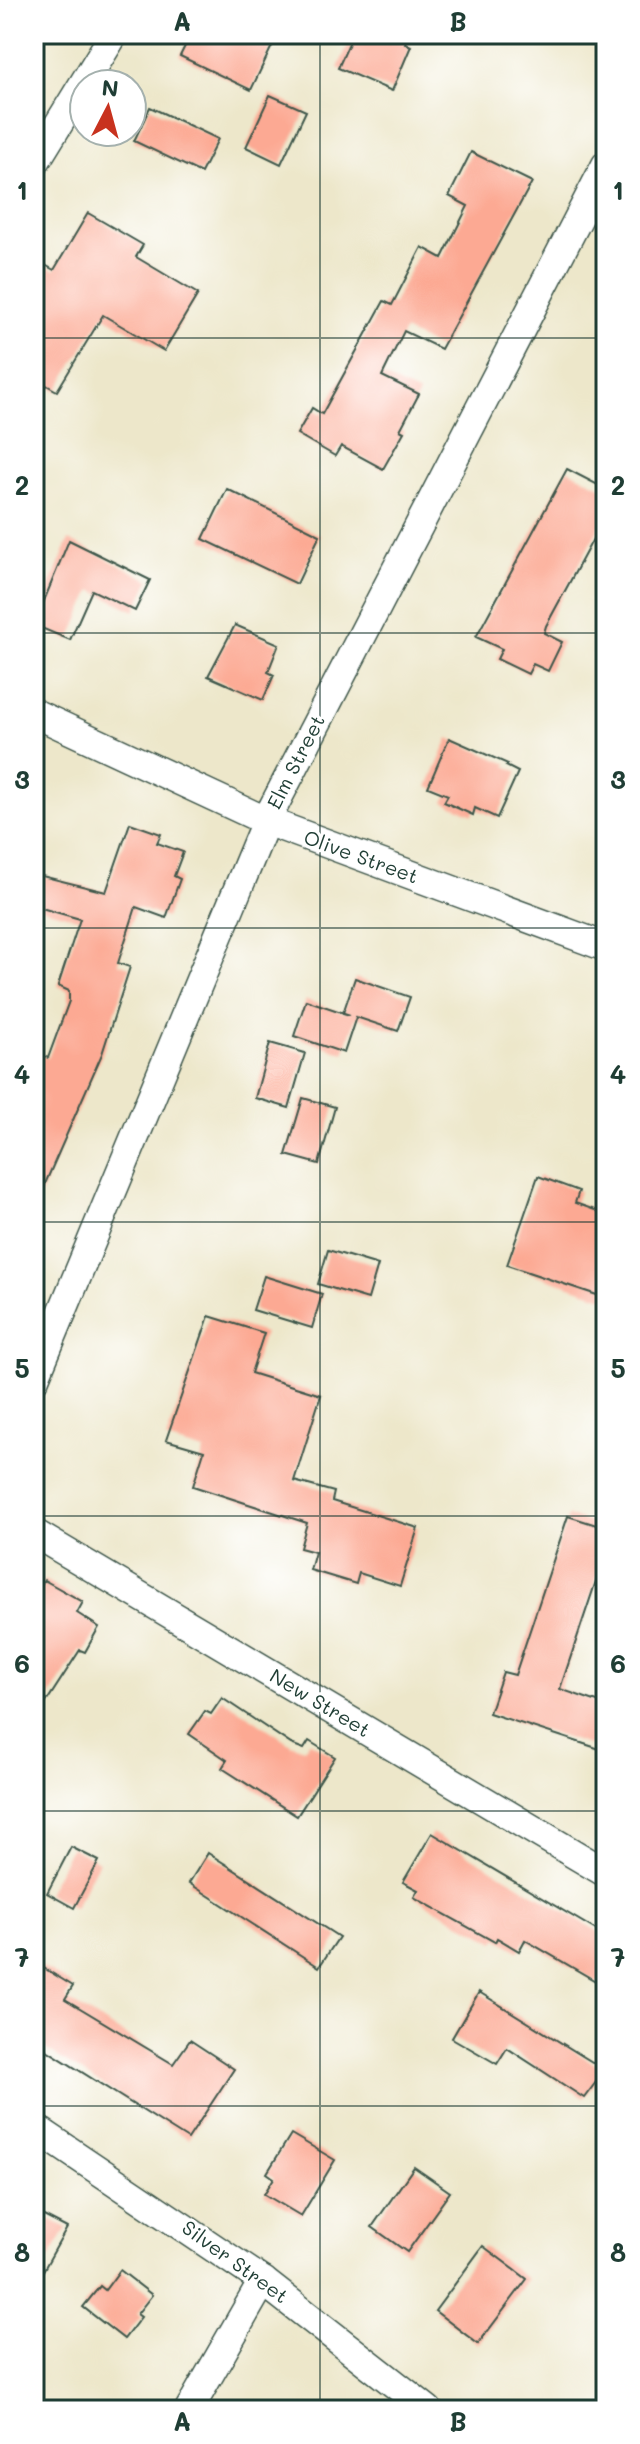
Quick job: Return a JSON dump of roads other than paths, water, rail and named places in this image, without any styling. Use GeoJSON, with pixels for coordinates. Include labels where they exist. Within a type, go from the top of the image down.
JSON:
{"type":"FeatureCollection","features":[{"type":"Feature","properties":{"kind":"street"},"geometry":{"type":"LineString","coordinates":[[34,164],[114,34]]}},
{"type":"Feature","properties":{"kind":"street","name":"Elm Street"},"geometry":{"type":"LineString","coordinates":[[34,1380],[266,821],[606,165]]}},
{"type":"Feature","properties":{"kind":"street","name":"Olive Street"},"geometry":{"type":"LineString","coordinates":[[34,713],[266,821],[606,947]]}},
{"type":"Feature","properties":{"kind":"street","name":"New Street"},"geometry":{"type":"LineString","coordinates":[[34,1533],[606,1873]]}},
{"type":"Feature","properties":{"kind":"street","name":"Silver Street"},"geometry":{"type":"LineString","coordinates":[[34,2127],[263,2281],[428,2410]]}},
{"type":"Feature","properties":{"kind":"street"},"geometry":{"type":"LineString","coordinates":[[189,2410],[263,2281]]}}]}
